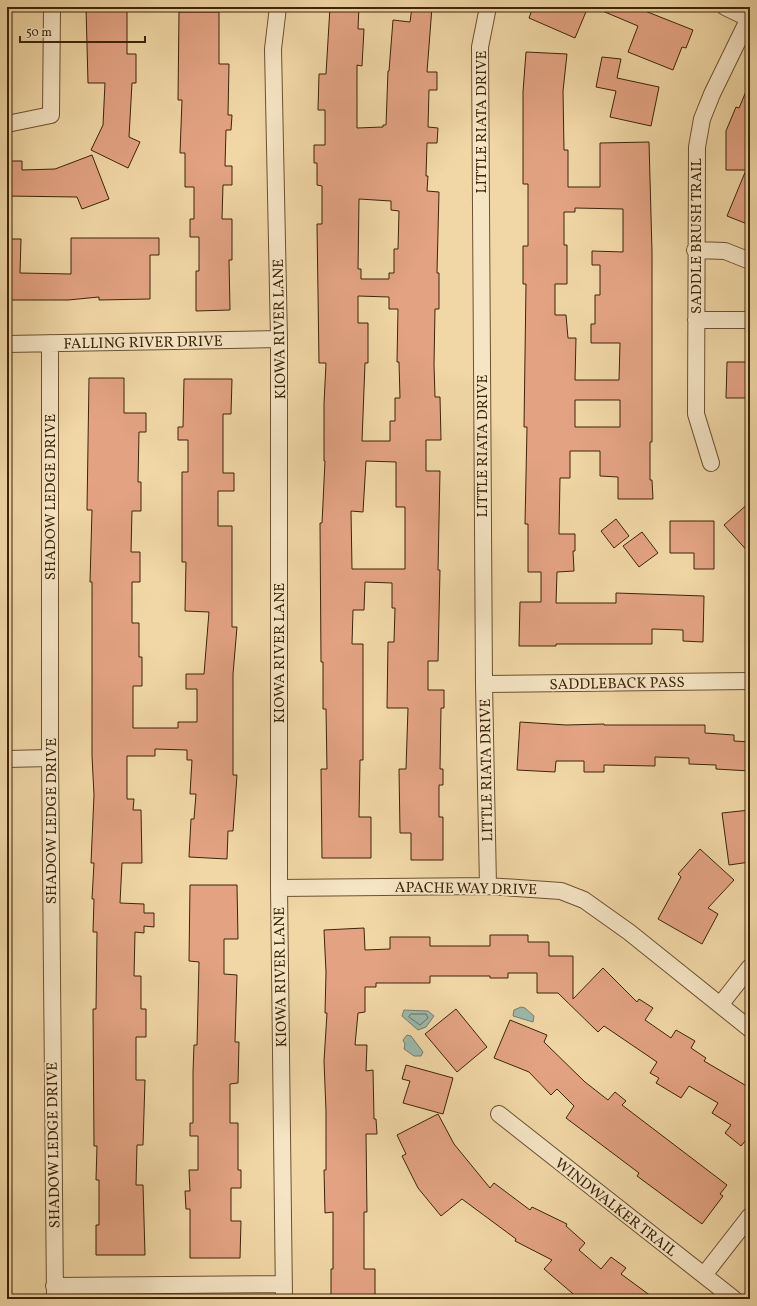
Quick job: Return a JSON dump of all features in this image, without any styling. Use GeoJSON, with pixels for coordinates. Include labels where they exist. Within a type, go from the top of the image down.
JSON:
{"type":"FeatureCollection","features":[{"type":"Feature","properties":{"kind":"street"},"geometry":{"type":"LineString","coordinates":[[7,124],[51,115],[52,7]]}},
{"type":"Feature","properties":{"kind":"street","name":"KIOWA RIVER LANE"},"geometry":{"type":"LineString","coordinates":[[278,7],[273,49],[279,339],[279,888],[284,1292]]}},
{"type":"Feature","properties":{"kind":"street","name":"LITTLE RIATA DRIVE"},"geometry":{"type":"LineString","coordinates":[[488,7],[480,47],[484,684],[488,886]]}},
{"type":"Feature","properties":{"kind":"street"},"geometry":{"type":"LineString","coordinates":[[726,7],[750,18]]}},
{"type":"Feature","properties":{"kind":"street","name":"SADDLE BRUSH TRAIL"},"geometry":{"type":"LineString","coordinates":[[711,463],[696,414],[696,147],[702,119],[712,94],[750,18]]}},
{"type":"Feature","properties":{"kind":"street"},"geometry":{"type":"LineString","coordinates":[[695,250],[725,251],[750,261]]}},
{"type":"Feature","properties":{"kind":"street"},"geometry":{"type":"LineString","coordinates":[[696,320],[750,320]]}},
{"type":"Feature","properties":{"kind":"street","name":"FALLING RIVER DRIVE"},"geometry":{"type":"LineString","coordinates":[[7,344],[279,339]]}},
{"type":"Feature","properties":{"kind":"street","name":"SHADOW LEDGE DRIVE"},"geometry":{"type":"LineString","coordinates":[[50,343],[50,758],[55,1293]]}},
{"type":"Feature","properties":{"kind":"street","name":"SADDLEBACK PASS"},"geometry":{"type":"LineString","coordinates":[[484,684],[750,681]]}},
{"type":"Feature","properties":{"kind":"street"},"geometry":{"type":"LineString","coordinates":[[7,759],[50,758]]}},
{"type":"Feature","properties":{"kind":"street","name":"APACHE WAY DRIVE"},"geometry":{"type":"LineString","coordinates":[[279,888],[488,886],[561,891],[584,900],[629,932],[750,1029]]}},
{"type":"Feature","properties":{"kind":"street"},"geometry":{"type":"LineString","coordinates":[[720,1005],[750,967]]}},
{"type":"Feature","properties":{"kind":"street","name":"WINDWALKER TRAIL"},"geometry":{"type":"LineString","coordinates":[[499,1114],[734,1299]]}},
{"type":"Feature","properties":{"kind":"street"},"geometry":{"type":"LineString","coordinates":[[704,1275],[750,1216]]}},
{"type":"Feature","properties":{"kind":"street"},"geometry":{"type":"LineString","coordinates":[[55,1293],[284,1292]]}},
{"type":"Feature","properties":{"kind":"water"},"geometry":{"type":"Polygon","coordinates":[[[521,1007],[525,1008],[534,1016],[533,1022],[513,1016],[514,1010],[521,1007]]]}},
{"type":"Feature","properties":{"kind":"water"},"geometry":{"type":"Polygon","coordinates":[[[404,1010],[428,1011],[434,1016],[426,1027],[418,1030],[402,1016],[404,1010]]]}},
{"type":"Feature","properties":{"kind":"water"},"geometry":{"type":"Polygon","coordinates":[[[407,1035],[411,1036],[423,1052],[421,1056],[414,1056],[404,1049],[405,1044],[403,1040],[407,1035]]]}},
{"type":"Feature","properties":{"kind":"building"},"geometry":{"type":"Polygon","coordinates":[[[86,7],[127,7],[127,54],[136,54],[136,83],[132,83],[129,137],[140,142],[128,168],[91,150],[103,125],[105,83],[88,83],[86,7]]]}},
{"type":"Feature","properties":{"kind":"building"},"geometry":{"type":"Polygon","coordinates":[[[330,7],[359,7],[358,29],[364,29],[362,66],[357,65],[357,128],[383,127],[383,125],[386,125],[388,71],[393,20],[410,22],[412,7],[432,7],[427,72],[437,72],[437,90],[429,90],[428,127],[438,128],[437,143],[427,143],[426,176],[428,176],[427,191],[439,192],[437,273],[439,273],[439,309],[435,309],[434,365],[435,397],[440,397],[441,440],[426,440],[426,471],[440,471],[438,661],[428,661],[428,690],[444,690],[444,708],[441,708],[440,769],[443,769],[443,785],[439,785],[439,817],[443,817],[443,860],[411,860],[411,833],[400,833],[399,769],[406,769],[408,708],[387,708],[388,642],[394,642],[395,608],[392,608],[392,583],[365,582],[364,610],[353,610],[352,644],[363,644],[363,760],[360,760],[359,817],[371,817],[371,858],[322,858],[321,769],[327,769],[326,709],[323,709],[323,662],[321,662],[320,523],[322,523],[325,461],[324,404],[326,363],[319,363],[317,224],[322,224],[322,186],[317,185],[317,163],[314,163],[314,145],[325,145],[325,110],[318,110],[319,74],[326,74],[330,7]],[[359,199],[358,269],[361,269],[361,279],[389,279],[389,273],[394,273],[394,249],[398,249],[399,211],[391,210],[391,201],[359,199]],[[358,296],[358,323],[368,323],[368,363],[365,363],[362,441],[390,441],[390,421],[395,421],[395,398],[400,398],[399,362],[397,362],[398,309],[389,309],[389,297],[358,296]],[[366,461],[363,512],[351,511],[352,569],[405,569],[405,507],[396,507],[396,462],[366,461]]]}},
{"type":"Feature","properties":{"kind":"building"},"geometry":{"type":"Polygon","coordinates":[[[533,7],[588,7],[575,38],[529,18],[533,7]]]}},
{"type":"Feature","properties":{"kind":"building"},"geometry":{"type":"Polygon","coordinates":[[[593,7],[635,7],[693,30],[686,48],[682,47],[673,70],[628,52],[638,26],[593,7]]]}},
{"type":"Feature","properties":{"kind":"building"},"geometry":{"type":"Polygon","coordinates":[[[179,12],[219,12],[219,64],[229,64],[228,115],[232,115],[231,130],[226,130],[225,166],[232,166],[232,185],[223,185],[222,219],[232,219],[232,260],[229,260],[230,310],[196,311],[196,271],[199,271],[199,237],[190,237],[190,219],[194,219],[194,187],[185,187],[185,153],[180,153],[182,100],[178,100],[179,12]]]}},
{"type":"Feature","properties":{"kind":"building"},"geometry":{"type":"Polygon","coordinates":[[[526,52],[567,54],[563,91],[564,150],[568,150],[568,187],[600,187],[600,143],[649,142],[652,252],[652,442],[650,442],[650,480],[652,480],[653,499],[618,499],[618,477],[600,476],[600,451],[570,451],[570,478],[560,478],[559,534],[575,534],[575,551],[573,551],[574,571],[557,572],[556,603],[616,603],[616,593],[704,596],[703,642],[683,641],[683,630],[652,629],[652,644],[556,644],[556,646],[519,646],[520,602],[541,602],[541,572],[528,572],[528,524],[525,524],[527,427],[524,427],[526,284],[523,284],[523,246],[528,246],[528,184],[523,184],[523,92],[526,52]],[[575,208],[575,212],[564,212],[564,245],[567,245],[567,284],[555,284],[555,315],[566,315],[568,338],[576,338],[575,380],[619,380],[620,343],[591,343],[591,324],[595,324],[595,295],[600,295],[600,265],[592,265],[592,251],[623,252],[623,209],[575,208]],[[575,400],[575,427],[620,427],[620,400],[575,400]]]}},
{"type":"Feature","properties":{"kind":"building"},"geometry":{"type":"Polygon","coordinates":[[[602,57],[621,59],[617,78],[659,87],[651,126],[610,117],[616,91],[596,87],[602,57]]]}},
{"type":"Feature","properties":{"kind":"building"},"geometry":{"type":"Polygon","coordinates":[[[750,82],[750,128],[746,136],[746,169],[750,161],[750,225],[727,216],[746,170],[726,170],[726,131],[736,107],[739,108],[750,82]]]}},
{"type":"Feature","properties":{"kind":"building"},"geometry":{"type":"Polygon","coordinates":[[[92,155],[109,199],[82,209],[77,197],[7,196],[7,161],[22,161],[22,170],[55,169],[92,155]]]}},
{"type":"Feature","properties":{"kind":"building"},"geometry":{"type":"Polygon","coordinates":[[[71,238],[159,238],[159,255],[150,255],[150,299],[99,300],[99,297],[68,300],[7,300],[7,239],[21,239],[20,273],[71,274],[71,238]]]}},
{"type":"Feature","properties":{"kind":"building"},"geometry":{"type":"Polygon","coordinates":[[[727,362],[750,362],[750,398],[726,398],[727,362]]]}},
{"type":"Feature","properties":{"kind":"building"},"geometry":{"type":"Polygon","coordinates":[[[89,378],[124,378],[124,413],[146,413],[146,432],[139,432],[138,482],[141,482],[141,511],[132,511],[131,552],[140,552],[140,582],[132,582],[132,623],[139,623],[139,657],[142,657],[142,686],[133,686],[133,728],[178,728],[178,722],[197,722],[197,689],[186,689],[186,674],[204,674],[209,612],[185,611],[186,562],[182,562],[182,472],[188,472],[188,440],[178,440],[178,427],[183,427],[184,379],[232,379],[231,414],[223,414],[223,473],[234,473],[234,491],[218,491],[218,526],[232,526],[232,627],[237,627],[233,674],[233,775],[237,775],[233,831],[228,831],[227,859],[189,857],[191,819],[194,819],[196,794],[190,794],[192,760],[187,760],[187,750],[155,749],[155,756],[127,756],[127,799],[134,799],[133,810],[141,810],[142,863],[122,863],[120,903],[144,904],[144,913],[154,913],[154,927],[144,926],[144,933],[135,932],[134,976],[141,976],[141,1009],[146,1009],[146,1037],[136,1037],[136,1080],[145,1080],[143,1145],[137,1145],[136,1185],[143,1185],[145,1255],[96,1255],[96,1225],[99,1225],[99,1180],[96,1180],[97,1146],[94,1146],[93,1009],[96,1009],[97,932],[93,932],[94,899],[92,899],[94,863],[91,863],[94,795],[92,756],[92,582],[90,582],[92,510],[87,510],[89,378]]]}},
{"type":"Feature","properties":{"kind":"building"},"geometry":{"type":"Polygon","coordinates":[[[750,502],[750,554],[724,525],[750,502]]]}},
{"type":"Feature","properties":{"kind":"building"},"geometry":{"type":"Polygon","coordinates":[[[616,519],[629,536],[614,548],[601,531],[616,519]]]}},
{"type":"Feature","properties":{"kind":"building"},"geometry":{"type":"Polygon","coordinates":[[[670,521],[714,521],[714,569],[694,569],[694,553],[670,553],[670,521]]]}},
{"type":"Feature","properties":{"kind":"building"},"geometry":{"type":"Polygon","coordinates":[[[642,532],[658,553],[639,567],[623,546],[642,532]]]}},
{"type":"Feature","properties":{"kind":"building"},"geometry":{"type":"Polygon","coordinates":[[[520,722],[566,725],[705,725],[705,733],[734,735],[734,741],[750,742],[750,771],[716,769],[716,765],[689,764],[689,758],[655,757],[655,766],[604,765],[604,772],[584,772],[584,761],[556,761],[555,772],[517,770],[520,722]]]}},
{"type":"Feature","properties":{"kind":"building"},"geometry":{"type":"Polygon","coordinates":[[[750,810],[750,862],[729,865],[722,813],[750,810]]]}},
{"type":"Feature","properties":{"kind":"building"},"geometry":{"type":"Polygon","coordinates":[[[700,849],[734,880],[708,908],[718,914],[702,944],[658,919],[681,877],[678,874],[700,849]]]}},
{"type":"Feature","properties":{"kind":"building"},"geometry":{"type":"Polygon","coordinates":[[[190,885],[237,885],[238,939],[224,939],[224,974],[237,975],[235,1042],[239,1042],[238,1083],[230,1084],[230,1123],[238,1123],[238,1170],[241,1170],[241,1188],[231,1188],[231,1221],[241,1221],[240,1258],[190,1258],[190,1209],[186,1209],[185,1191],[190,1191],[189,1170],[198,1170],[198,1136],[190,1136],[190,1123],[193,1123],[194,1045],[197,1045],[199,962],[189,961],[190,885]]]}},
{"type":"Feature","properties":{"kind":"building"},"geometry":{"type":"Polygon","coordinates":[[[364,928],[365,950],[390,949],[390,937],[430,937],[430,946],[490,946],[490,935],[528,935],[528,942],[549,942],[549,956],[573,956],[573,999],[603,968],[637,1002],[639,999],[653,1008],[645,1020],[671,1038],[676,1030],[695,1041],[691,1048],[706,1058],[704,1061],[750,1088],[750,1135],[741,1146],[725,1133],[731,1125],[712,1113],[718,1103],[689,1086],[681,1098],[656,1083],[659,1078],[650,1073],[657,1062],[604,1026],[598,1032],[558,993],[537,993],[537,973],[508,973],[508,978],[490,978],[490,976],[430,976],[430,983],[376,983],[376,987],[365,987],[365,1012],[358,1013],[355,1045],[367,1045],[366,1071],[373,1070],[374,1119],[376,1119],[377,1134],[366,1134],[367,1212],[364,1212],[364,1269],[375,1269],[375,1299],[331,1299],[331,1269],[333,1269],[333,1212],[325,1213],[324,1170],[326,1170],[326,1111],[324,1061],[327,1013],[325,1013],[326,972],[324,930],[364,928]]]}},
{"type":"Feature","properties":{"kind":"building"},"geometry":{"type":"Polygon","coordinates":[[[456,1009],[487,1047],[457,1072],[425,1034],[456,1009]]]}},
{"type":"Feature","properties":{"kind":"building"},"geometry":{"type":"Polygon","coordinates":[[[510,1020],[547,1035],[544,1042],[585,1082],[608,1100],[615,1092],[626,1101],[622,1105],[727,1185],[720,1194],[723,1196],[702,1224],[637,1176],[639,1173],[566,1118],[574,1106],[557,1089],[551,1095],[529,1072],[494,1058],[510,1020]]]}},
{"type":"Feature","properties":{"kind":"building"},"geometry":{"type":"Polygon","coordinates":[[[406,1065],[453,1078],[443,1114],[403,1103],[410,1081],[402,1079],[406,1065]]]}},
{"type":"Feature","properties":{"kind":"building"},"geometry":{"type":"Polygon","coordinates":[[[438,1114],[454,1144],[490,1188],[494,1183],[530,1210],[532,1207],[567,1224],[566,1226],[585,1243],[579,1250],[601,1269],[611,1257],[626,1268],[621,1274],[655,1299],[579,1299],[544,1269],[552,1260],[515,1241],[516,1239],[462,1199],[441,1216],[418,1188],[402,1156],[406,1154],[397,1135],[438,1114]]]}}]}
